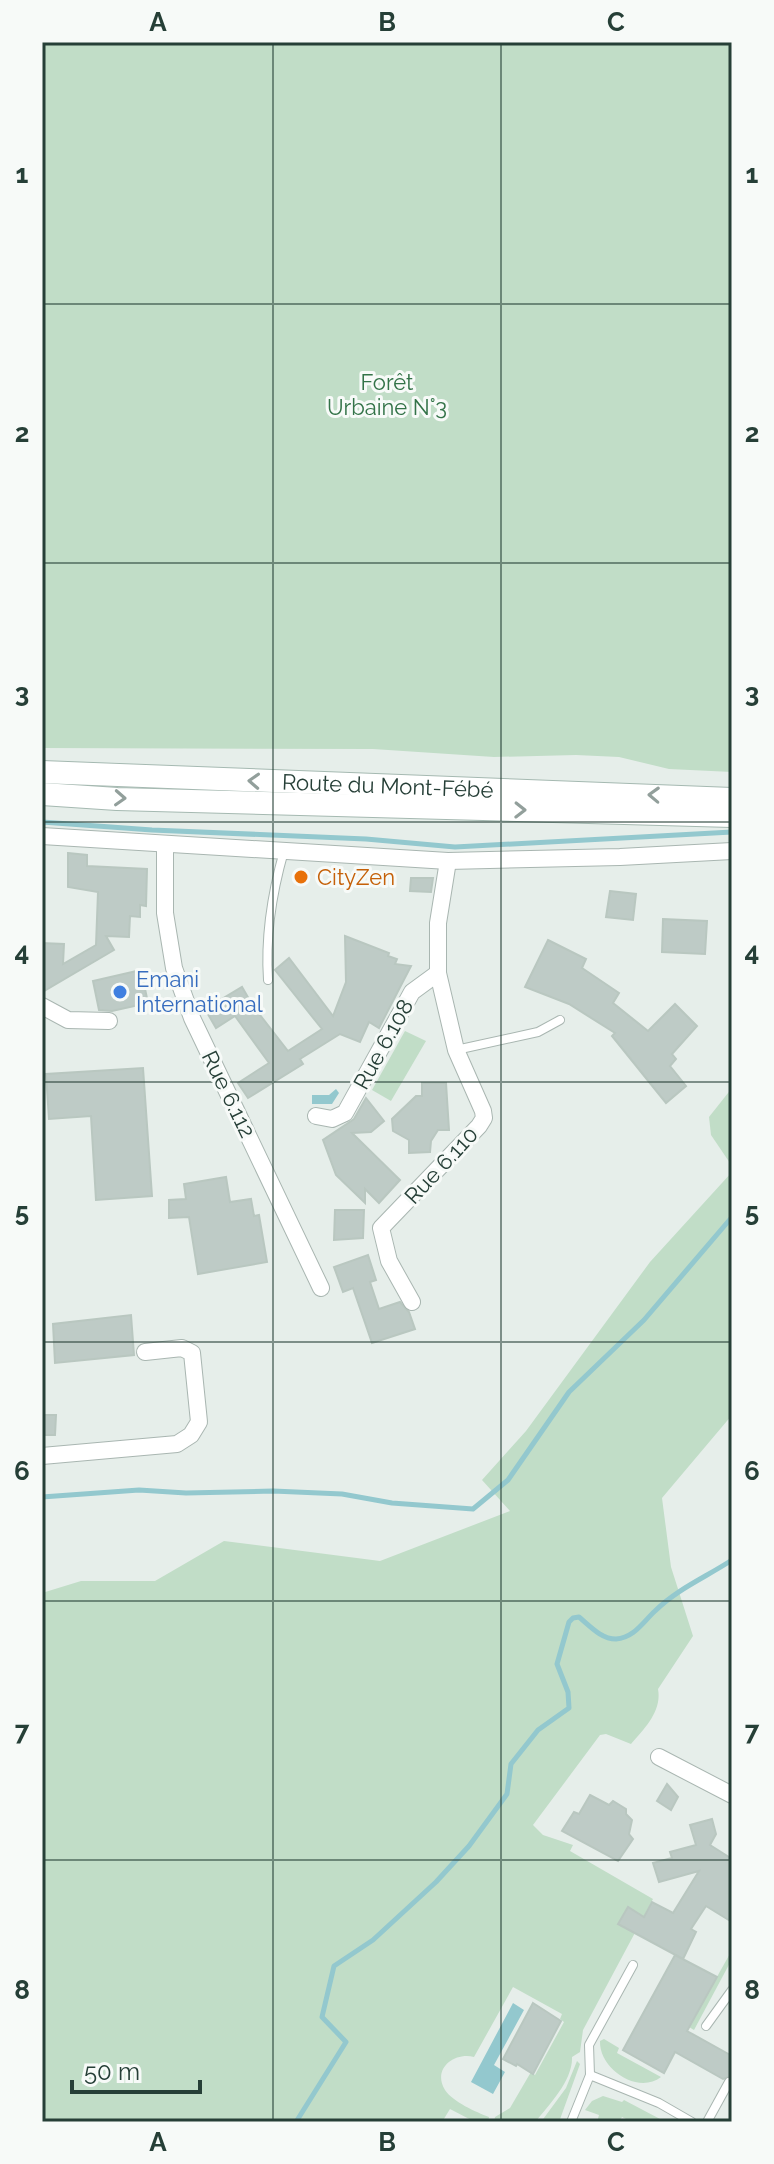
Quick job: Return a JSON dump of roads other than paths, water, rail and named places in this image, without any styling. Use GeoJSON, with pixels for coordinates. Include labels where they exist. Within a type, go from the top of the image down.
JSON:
{"type":"FeatureCollection","features":[{"type":"Feature","properties":{"kind":"street","name":"Route du Mont-Fébé"},"geometry":{"type":"LineString","coordinates":[[42,772],[732,799]]}},
{"type":"Feature","properties":{"kind":"street","name":"Route du Mont-Fébé"},"geometry":{"type":"LineString","coordinates":[[42,794],[117,799],[732,816]]}},
{"type":"Feature","properties":{"kind":"street"},"geometry":{"type":"LineString","coordinates":[[42,836],[448,861],[732,851]]}},
{"type":"Feature","properties":{"kind":"street","name":"Rue 6.112"},"geometry":{"type":"LineString","coordinates":[[165,844],[165,913],[179,981],[192,1018],[321,1288]]}},
{"type":"Feature","properties":{"kind":"street"},"geometry":{"type":"LineString","coordinates":[[438,973],[438,923],[448,861]]}},
{"type":"Feature","properties":{"kind":"street","name":"Rue 6.110"},"geometry":{"type":"LineString","coordinates":[[412,1302],[389,1261],[381,1228],[484,1118],[456,1050],[438,973]]}},
{"type":"Feature","properties":{"kind":"street","name":"Rue 6.108"},"geometry":{"type":"LineString","coordinates":[[316,1116],[332,1119],[345,1113],[412,992],[438,973]]}},
{"type":"Feature","properties":{"kind":"street"},"geometry":{"type":"LineString","coordinates":[[42,1006],[68,1020],[109,1021]]}},
{"type":"Feature","properties":{"kind":"street"},"geometry":{"type":"LineString","coordinates":[[42,1456],[177,1444],[196,1430],[199,1422],[192,1353],[182,1348],[145,1352]]}},
{"type":"Feature","properties":{"kind":"street"},"geometry":{"type":"LineString","coordinates":[[659,1757],[732,1795]]}},
{"type":"Feature","properties":{"kind":"lane"},"geometry":{"type":"LineString","coordinates":[[268,980],[269,925],[275,883],[284,851]]}},
{"type":"Feature","properties":{"kind":"lane"},"geometry":{"type":"LineString","coordinates":[[456,1050],[538,1032],[560,1020]]}},
{"type":"Feature","properties":{"kind":"lane"},"geometry":{"type":"LineString","coordinates":[[571,2122],[590,2075],[589,2045],[633,1965]]}},
{"type":"Feature","properties":{"kind":"lane"},"geometry":{"type":"LineString","coordinates":[[706,2026],[732,1990]]}},
{"type":"Feature","properties":{"kind":"lane"},"geometry":{"type":"LineString","coordinates":[[590,2075],[659,2103],[692,2122]]}},
{"type":"Feature","properties":{"kind":"lane"},"geometry":{"type":"LineString","coordinates":[[707,2122],[729,2082]]}},
{"type":"Feature","properties":{"kind":"water"},"geometry":{"type":"Polygon","coordinates":[[[336,1089],[339,1093],[332,1104],[312,1104],[312,1095],[329,1095],[336,1089]]]}},
{"type":"Feature","properties":{"kind":"water"},"geometry":{"type":"Polygon","coordinates":[[[513,2003],[524,2010],[494,2065],[505,2072],[493,2094],[471,2082],[513,2003]]]}},
{"type":"Feature","properties":{"kind":"waterway"},"geometry":{"type":"LineString","coordinates":[[42,822],[366,839],[455,847],[732,832]]}},
{"type":"Feature","properties":{"kind":"waterway"},"geometry":{"type":"LineString","coordinates":[[42,1497],[139,1490],[186,1493],[273,1491],[342,1494],[392,1503],[473,1509],[508,1480],[569,1392],[644,1320],[732,1217]]}},
{"type":"Feature","properties":{"kind":"waterway"},"geometry":{"type":"LineString","coordinates":[[296,2122],[346,2042],[322,2017],[334,1966],[373,1940],[436,1882],[469,1846],[507,1794],[511,1764],[538,1730],[569,1708],[568,1692],[557,1664],[569,1622],[579,1617],[605,1637],[616,1639],[628,1636],[673,1596],[732,1560]]}},
{"type":"Feature","properties":{"kind":"place","name":"CityZen"},"geometry":{"type":"Point","coordinates":[301,877]}},
{"type":"Feature","properties":{"kind":"place","name":"Emani International"},"geometry":{"type":"Point","coordinates":[120,992]}},
{"type":"Feature","properties":{"kind":"park label","name":"Forêt Urbaine N°3"},"geometry":{"type":"Point","coordinates":[387,394]}}]}
